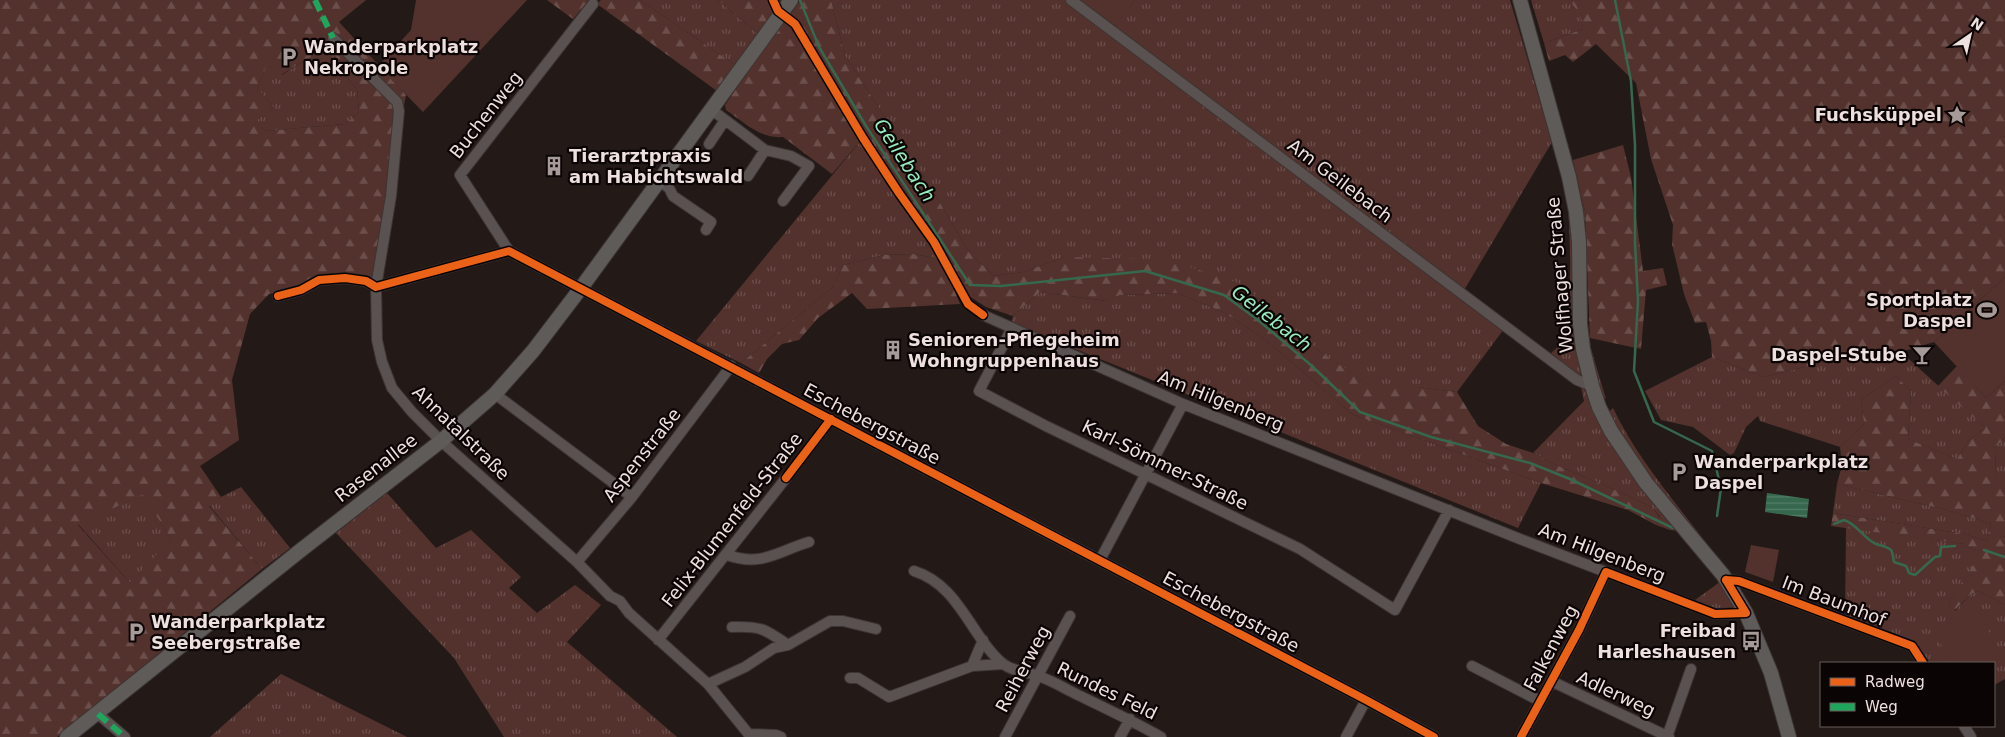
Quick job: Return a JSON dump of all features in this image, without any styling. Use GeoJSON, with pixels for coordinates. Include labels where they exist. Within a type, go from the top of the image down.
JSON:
{"type":"FeatureCollection","features":[{"type":"Feature","properties":{"kind":"main road","name":"Rasenallee"},"geometry":{"type":"LineString","coordinates":[[67,737],[293,556],[441,441],[494,394],[533,351],[581,288],[791,0]]}},
{"type":"Feature","properties":{"kind":"main road","name":"Wolfhager Straße"},"geometry":{"type":"LineString","coordinates":[[1520,0],[1569,177],[1576,212],[1579,242],[1580,324],[1583,349],[1592,386],[1611,431],[1646,483],[1726,580],[1746,613],[1771,673],[1790,737]]}},
{"type":"Feature","properties":{"kind":"street","name":"Am Geilebach"},"geometry":{"type":"LineString","coordinates":[[1071,0],[1577,380],[1592,386]]}},
{"type":"Feature","properties":{"kind":"street","name":"Buchenweg"},"geometry":{"type":"LineString","coordinates":[[509,251],[460,175],[593,4]]}},
{"type":"Feature","properties":{"kind":"street","name":"Ahnatalstraße"},"geometry":{"type":"LineString","coordinates":[[333,38],[397,102],[399,110],[391,196],[376,286],[378,340],[382,362],[392,388],[412,412],[441,441],[577,562],[610,596],[616,606],[629,613],[708,684],[750,735]]}},
{"type":"Feature","properties":{"kind":"street"},"geometry":{"type":"LineString","coordinates":[[712,110],[765,150],[791,156],[809,166],[782,202]]}},
{"type":"Feature","properties":{"kind":"street"},"geometry":{"type":"LineString","coordinates":[[709,144],[725,120]]}},
{"type":"Feature","properties":{"kind":"street"},"geometry":{"type":"LineString","coordinates":[[748,176],[765,150]]}},
{"type":"Feature","properties":{"kind":"street"},"geometry":{"type":"LineString","coordinates":[[659,181],[669,188],[672,196],[711,222],[706,230]]}},
{"type":"Feature","properties":{"kind":"street"},"geometry":{"type":"LineString","coordinates":[[278,296],[302,290],[319,280],[352,279],[366,281],[376,286],[509,251]]}},
{"type":"Feature","properties":{"kind":"street","name":"Eschebergstraße"},"geometry":{"type":"LineString","coordinates":[[509,251],[1434,737]]}},
{"type":"Feature","properties":{"kind":"street","name":"Am Hilgenberg"},"geometry":{"type":"LineString","coordinates":[[983,315],[1182,404],[1606,572],[1715,614],[1746,613]]}},
{"type":"Feature","properties":{"kind":"street","name":"Karl-Sömmer-Straße"},"geometry":{"type":"LineString","coordinates":[[1012,328],[979,391],[1300,549],[1395,610],[1450,510]]}},
{"type":"Feature","properties":{"kind":"street","name":"Aspenstraße"},"geometry":{"type":"LineString","coordinates":[[577,562],[632,497],[731,366]]}},
{"type":"Feature","properties":{"kind":"street"},"geometry":{"type":"LineString","coordinates":[[494,394],[632,497]]}},
{"type":"Feature","properties":{"kind":"street"},"geometry":{"type":"LineString","coordinates":[[1100,560],[1182,404]]}},
{"type":"Feature","properties":{"kind":"street","name":"Felix-Blumenfeld-Straße"},"geometry":{"type":"LineString","coordinates":[[658,640],[786,478]]}},
{"type":"Feature","properties":{"kind":"street"},"geometry":{"type":"LineString","coordinates":[[727,555],[742,560],[766,558],[809,542]]}},
{"type":"Feature","properties":{"kind":"street"},"geometry":{"type":"LineString","coordinates":[[914,571],[934,581],[956,600],[983,640],[1003,664]]}},
{"type":"Feature","properties":{"kind":"street","name":"Falkenweg"},"geometry":{"type":"LineString","coordinates":[[1521,737],[1579,630],[1606,572]]}},
{"type":"Feature","properties":{"kind":"street","name":"Im Baumhof"},"geometry":{"type":"LineString","coordinates":[[1726,580],[1739,581],[1912,646],[1922,662]]}},
{"type":"Feature","properties":{"kind":"street","name":"Reiherweg"},"geometry":{"type":"LineString","coordinates":[[1005,737],[1070,616]]}},
{"type":"Feature","properties":{"kind":"street"},"geometry":{"type":"LineString","coordinates":[[708,684],[745,667],[774,648],[788,646],[830,622],[843,621],[876,629]]}},
{"type":"Feature","properties":{"kind":"street"},"geometry":{"type":"LineString","coordinates":[[732,627],[755,626],[772,634],[788,646]]}},
{"type":"Feature","properties":{"kind":"street"},"geometry":{"type":"LineString","coordinates":[[972,666],[983,640]]}},
{"type":"Feature","properties":{"kind":"street"},"geometry":{"type":"LineString","coordinates":[[850,678],[858,678],[889,697],[972,666],[1003,664]]}},
{"type":"Feature","properties":{"kind":"street","name":"Rundes Feld"},"geometry":{"type":"LineString","coordinates":[[1003,664],[1017,671],[1037,675],[1130,719],[1161,737]]}},
{"type":"Feature","properties":{"kind":"street"},"geometry":{"type":"LineString","coordinates":[[1472,666],[1540,701]]}},
{"type":"Feature","properties":{"kind":"street","name":"Adlerweg"},"geometry":{"type":"LineString","coordinates":[[1551,681],[1668,737],[1691,669]]}},
{"type":"Feature","properties":{"kind":"street"},"geometry":{"type":"LineString","coordinates":[[1346,737],[1366,700]]}},
{"type":"Feature","properties":{"kind":"street"},"geometry":{"type":"LineString","coordinates":[[98,714],[125,737]]}},
{"type":"Feature","properties":{"kind":"street"},"geometry":{"type":"LineString","coordinates":[[1120,737],[1130,719]]}},
{"type":"Feature","properties":{"kind":"street"},"geometry":{"type":"LineString","coordinates":[[750,735],[776,735],[782,737]]}},
{"type":"Feature","properties":{"kind":"green space"},"geometry":{"type":"Polygon","coordinates":[[[0,0],[366,0],[339,22],[406,95],[372,278],[355,276],[269,294],[250,314],[232,380],[239,440],[200,466],[221,497],[209,506],[262,569],[57,737],[0,737],[0,0]],[[341,38],[281,75],[267,64],[257,88],[274,108],[257,120],[265,131],[345,124],[359,112],[357,89],[334,63],[341,38]],[[143,494],[78,525],[130,583],[171,539],[143,494]]]}},
{"type":"Feature","properties":{"kind":"green space"},"geometry":{"type":"Polygon","coordinates":[[[416,0],[527,0],[423,112],[378,66],[411,30],[416,0]]]}},
{"type":"Feature","properties":{"kind":"green space"},"geometry":{"type":"Polygon","coordinates":[[[547,0],[589,0],[573,19],[547,0]]]}},
{"type":"Feature","properties":{"kind":"green space"},"geometry":{"type":"Polygon","coordinates":[[[601,0],[640,0],[735,65],[717,91],[597,4],[601,0]]]}},
{"type":"Feature","properties":{"kind":"green space"},"geometry":{"type":"Polygon","coordinates":[[[640,0],[718,0],[758,34],[735,65],[640,0]]]}},
{"type":"Feature","properties":{"kind":"green space"},"geometry":{"type":"Polygon","coordinates":[[[718,0],[783,0],[758,34],[718,0]]]}},
{"type":"Feature","properties":{"kind":"green space"},"geometry":{"type":"Polygon","coordinates":[[[800,0],[831,0],[845,56],[930,186],[969,252],[994,276],[1023,272],[1065,257],[1144,259],[1184,265],[1242,284],[1306,342],[1371,386],[1417,387],[1457,392],[1478,426],[1506,444],[1533,453],[1653,508],[1660,518],[1656,525],[1628,510],[1541,483],[1352,414],[1266,340],[1223,312],[1178,293],[1120,295],[1107,301],[1040,292],[1013,316],[986,307],[969,296],[936,240],[901,191],[868,137],[862,139],[832,174],[783,137],[775,137],[760,132],[726,110],[725,105],[775,32],[789,17],[800,0]]]}},
{"type":"Feature","properties":{"kind":"green space"},"geometry":{"type":"Polygon","coordinates":[[[831,0],[1065,0],[1111,34],[1135,0],[1510,0],[1552,142],[1460,297],[1504,329],[1457,392],[1417,387],[1372,387],[1306,342],[1242,284],[1065,257],[1023,272],[994,276],[969,252],[930,186],[845,56],[831,0]]]}},
{"type":"Feature","properties":{"kind":"green space"},"geometry":{"type":"Polygon","coordinates":[[[1079,0],[1135,0],[1117,27],[1079,0]]]}},
{"type":"Feature","properties":{"kind":"green space"},"geometry":{"type":"Polygon","coordinates":[[[1531,0],[1570,0],[1581,13],[1583,29],[1544,43],[1531,0]]]}},
{"type":"Feature","properties":{"kind":"green space"},"geometry":{"type":"Polygon","coordinates":[[[1569,0],[2005,0],[2005,277],[1934,342],[1901,352],[1856,354],[1764,377],[1712,357],[1711,341],[1706,322],[1695,323],[1684,294],[1672,244],[1673,225],[1651,159],[1636,83],[1596,44],[1573,62],[1565,55],[1549,61],[1544,43],[1583,29],[1581,15],[1569,0]]]}},
{"type":"Feature","properties":{"kind":"green space"},"geometry":{"type":"Polygon","coordinates":[[[341,37],[334,63],[357,89],[359,112],[345,124],[265,131],[256,120],[274,108],[257,88],[267,64],[282,75],[341,37]]]}},
{"type":"Feature","properties":{"kind":"green space"},"geometry":{"type":"Polygon","coordinates":[[[862,139],[896,194],[942,259],[913,254],[884,255],[843,265],[833,287],[741,363],[696,341],[862,139]]]}},
{"type":"Feature","properties":{"kind":"green space"},"geometry":{"type":"Polygon","coordinates":[[[1623,145],[1631,177],[1643,271],[1663,268],[1667,285],[1646,290],[1641,349],[1590,338],[1585,211],[1573,160],[1623,145]]]}},
{"type":"Feature","properties":{"kind":"green space"},"geometry":{"type":"Polygon","coordinates":[[[1573,160],[1585,211],[1588,324],[1591,349],[1606,399],[1601,396],[1588,350],[1571,165],[1573,160]]]}},
{"type":"Feature","properties":{"kind":"green space"},"geometry":{"type":"Polygon","coordinates":[[[1568,206],[1571,209],[1581,375],[1574,373],[1551,353],[1567,339],[1570,273],[1568,206]]]}},
{"type":"Feature","properties":{"kind":"green space"},"geometry":{"type":"Polygon","coordinates":[[[913,254],[942,259],[960,304],[867,309],[852,293],[818,318],[799,340],[782,344],[767,359],[759,373],[741,363],[833,287],[843,265],[884,255],[913,254]]]}},
{"type":"Feature","properties":{"kind":"green space","name":"Sportplatz Daspel"},"geometry":{"type":"Polygon","coordinates":[[[2005,277],[2005,381],[1986,398],[1934,342],[2005,277]]]}},
{"type":"Feature","properties":{"kind":"green space"},"geometry":{"type":"Polygon","coordinates":[[[1040,292],[1106,301],[1120,295],[1178,293],[1223,312],[1266,340],[1352,414],[1541,483],[1518,528],[1011,323],[1013,316],[1040,292]]]}},
{"type":"Feature","properties":{"kind":"green space"},"geometry":{"type":"Polygon","coordinates":[[[1901,352],[1985,428],[1968,441],[1957,459],[1908,439],[1911,391],[1896,376],[1861,400],[1864,424],[1840,447],[1760,421],[1758,416],[1746,427],[1734,453],[1730,455],[1693,427],[1661,420],[1645,391],[1712,357],[1764,377],[1856,354],[1901,352]]]}},
{"type":"Feature","properties":{"kind":"green space"},"geometry":{"type":"Polygon","coordinates":[[[1957,366],[1986,398],[2005,381],[2005,437],[1995,448],[1996,479],[2005,489],[2005,605],[1979,591],[1971,594],[1954,611],[1948,603],[1982,552],[1964,546],[1964,544],[1831,526],[1833,513],[1964,534],[1987,541],[1991,524],[1947,510],[1837,484],[1842,465],[1840,447],[1864,424],[1861,400],[1896,376],[1911,391],[1908,439],[1957,459],[1968,441],[1985,428],[1938,386],[1957,366]]]}},
{"type":"Feature","properties":{"kind":"green space"},"geometry":{"type":"Polygon","coordinates":[[[1581,387],[1588,392],[1679,531],[1656,525],[1660,517],[1653,508],[1533,453],[1584,401],[1581,387]]]}},
{"type":"Feature","properties":{"kind":"green space"},"geometry":{"type":"Polygon","coordinates":[[[1613,408],[1648,467],[1718,559],[1673,506],[1632,452],[1609,412],[1613,408]]]}},
{"type":"Feature","properties":{"kind":"green space"},"geometry":{"type":"Polygon","coordinates":[[[2005,437],[2005,489],[1996,480],[1995,448],[2005,437]]]}},
{"type":"Feature","properties":{"kind":"green space"},"geometry":{"type":"Polygon","coordinates":[[[1837,484],[1947,510],[1991,524],[1987,541],[1964,534],[1833,513],[1837,484]]]}},
{"type":"Feature","properties":{"kind":"green space"},"geometry":{"type":"Polygon","coordinates":[[[241,487],[290,548],[262,569],[209,505],[241,487]]]}},
{"type":"Feature","properties":{"kind":"green space"},"geometry":{"type":"Polygon","coordinates":[[[143,493],[171,539],[131,584],[78,524],[143,493]]]}},
{"type":"Feature","properties":{"kind":"green space"},"geometry":{"type":"Polygon","coordinates":[[[387,493],[436,548],[471,530],[521,577],[509,588],[537,613],[575,585],[601,605],[567,642],[677,737],[504,737],[454,658],[336,533],[387,493]]]}},
{"type":"Feature","properties":{"kind":"green space"},"geometry":{"type":"Polygon","coordinates":[[[1846,527],[1964,544],[1964,546],[1983,552],[1948,603],[1955,611],[1971,594],[1979,591],[2005,605],[2005,679],[1995,684],[1995,662],[1927,662],[1913,641],[1845,618],[1846,527]]]}},
{"type":"Feature","properties":{"kind":"green space"},"geometry":{"type":"Polygon","coordinates":[[[1751,545],[1779,550],[1773,582],[1745,572],[1751,545]]]}},
{"type":"Feature","properties":{"kind":"green space"},"geometry":{"type":"Polygon","coordinates":[[[1720,582],[1735,607],[1715,609],[1695,600],[1720,582]]]}},
{"type":"Feature","properties":{"kind":"green space"},"geometry":{"type":"Polygon","coordinates":[[[1977,609],[2005,662],[1995,668],[1995,662],[1950,662],[1934,631],[1977,609]]]}},
{"type":"Feature","properties":{"kind":"green space"},"geometry":{"type":"Polygon","coordinates":[[[281,674],[407,737],[210,737],[281,674]]]}},
{"type":"Feature","properties":{"kind":"shaded area"},"geometry":{"type":"Polygon","coordinates":[[[1767,493],[1809,499],[1807,518],[1765,512],[1767,493]]]}},
{"type":"Feature","properties":{"kind":"waterway","name":"Geilebach"},"geometry":{"type":"LineString","coordinates":[[800,0],[819,47],[866,126],[970,285],[1001,286],[1145,271],[1224,295],[1258,320],[1312,366],[1360,412],[1431,437],[1530,463],[1570,479],[1673,528]]}},
{"type":"Feature","properties":{"kind":"waterway"},"geometry":{"type":"LineString","coordinates":[[1615,0],[1631,81],[1635,145],[1635,243],[1638,301],[1634,371],[1654,422],[1712,451],[1721,488],[1717,516]]}},
{"type":"Feature","properties":{"kind":"waterway","name":"Geilebach"},"geometry":{"type":"LineString","coordinates":[[1834,524],[1844,520],[1849,522],[1871,541],[1891,550],[1894,562],[1906,566],[1909,573],[1915,575],[1935,557],[1940,556],[1941,547],[1955,546]]}},
{"type":"Feature","properties":{"kind":"waterway","name":"Geilebach"},"geometry":{"type":"LineString","coordinates":[[1984,550],[2005,557]]}},
{"type":"Feature","properties":{"kind":"marked path"},"geometry":{"type":"LineString","coordinates":[[315,0],[333,38]]}},
{"type":"Feature","properties":{"kind":"marked path"},"geometry":{"type":"LineString","coordinates":[[98,714],[125,737]]}},
{"type":"Feature","properties":{"kind":"cycle path"},"geometry":{"type":"LineString","coordinates":[[773,0],[778,11],[795,24],[863,138],[934,242],[968,304],[983,315]]}},
{"type":"Feature","properties":{"kind":"cycle path"},"geometry":{"type":"LineString","coordinates":[[278,296],[301,290],[319,280],[345,278],[366,281],[376,287],[509,251],[1434,737]]}},
{"type":"Feature","properties":{"kind":"cycle path"},"geometry":{"type":"LineString","coordinates":[[786,478],[831,419]]}},
{"type":"Feature","properties":{"kind":"cycle path"},"geometry":{"type":"LineString","coordinates":[[1521,737],[1579,630],[1606,572],[1715,614],[1746,613],[1726,580]]}},
{"type":"Feature","properties":{"kind":"cycle path"},"geometry":{"type":"LineString","coordinates":[[1726,580],[1739,581],[1912,646],[1922,662]]}},
{"type":"Feature","properties":{"kind":"place","name":"Wanderparkplatz Nekropole"},"geometry":{"type":"Point","coordinates":[289,57]}},
{"type":"Feature","properties":{"kind":"place","name":"Fuchsküppel"},"geometry":{"type":"Point","coordinates":[1957,115]}},
{"type":"Feature","properties":{"kind":"place","name":"Tierarztpraxis am Habichtswald"},"geometry":{"type":"Point","coordinates":[554,166]}},
{"type":"Feature","properties":{"kind":"place","name":"Sportplatz Daspel"},"geometry":{"type":"Point","coordinates":[1987,310]}},
{"type":"Feature","properties":{"kind":"place","name":"Senioren-Pflegeheim Wohngruppenhaus"},"geometry":{"type":"Point","coordinates":[893,350]}},
{"type":"Feature","properties":{"kind":"place","name":"Daspel-Stube"},"geometry":{"type":"Point","coordinates":[1922,355]}},
{"type":"Feature","properties":{"kind":"place","name":"Wanderparkplatz Daspel"},"geometry":{"type":"Point","coordinates":[1679,472]}},
{"type":"Feature","properties":{"kind":"place","name":"Wanderparkplatz Seebergstraße"},"geometry":{"type":"Point","coordinates":[136,632]}},
{"type":"Feature","properties":{"kind":"place","name":"Freibad Harleshausen"},"geometry":{"type":"Point","coordinates":[1751,641]}}]}
